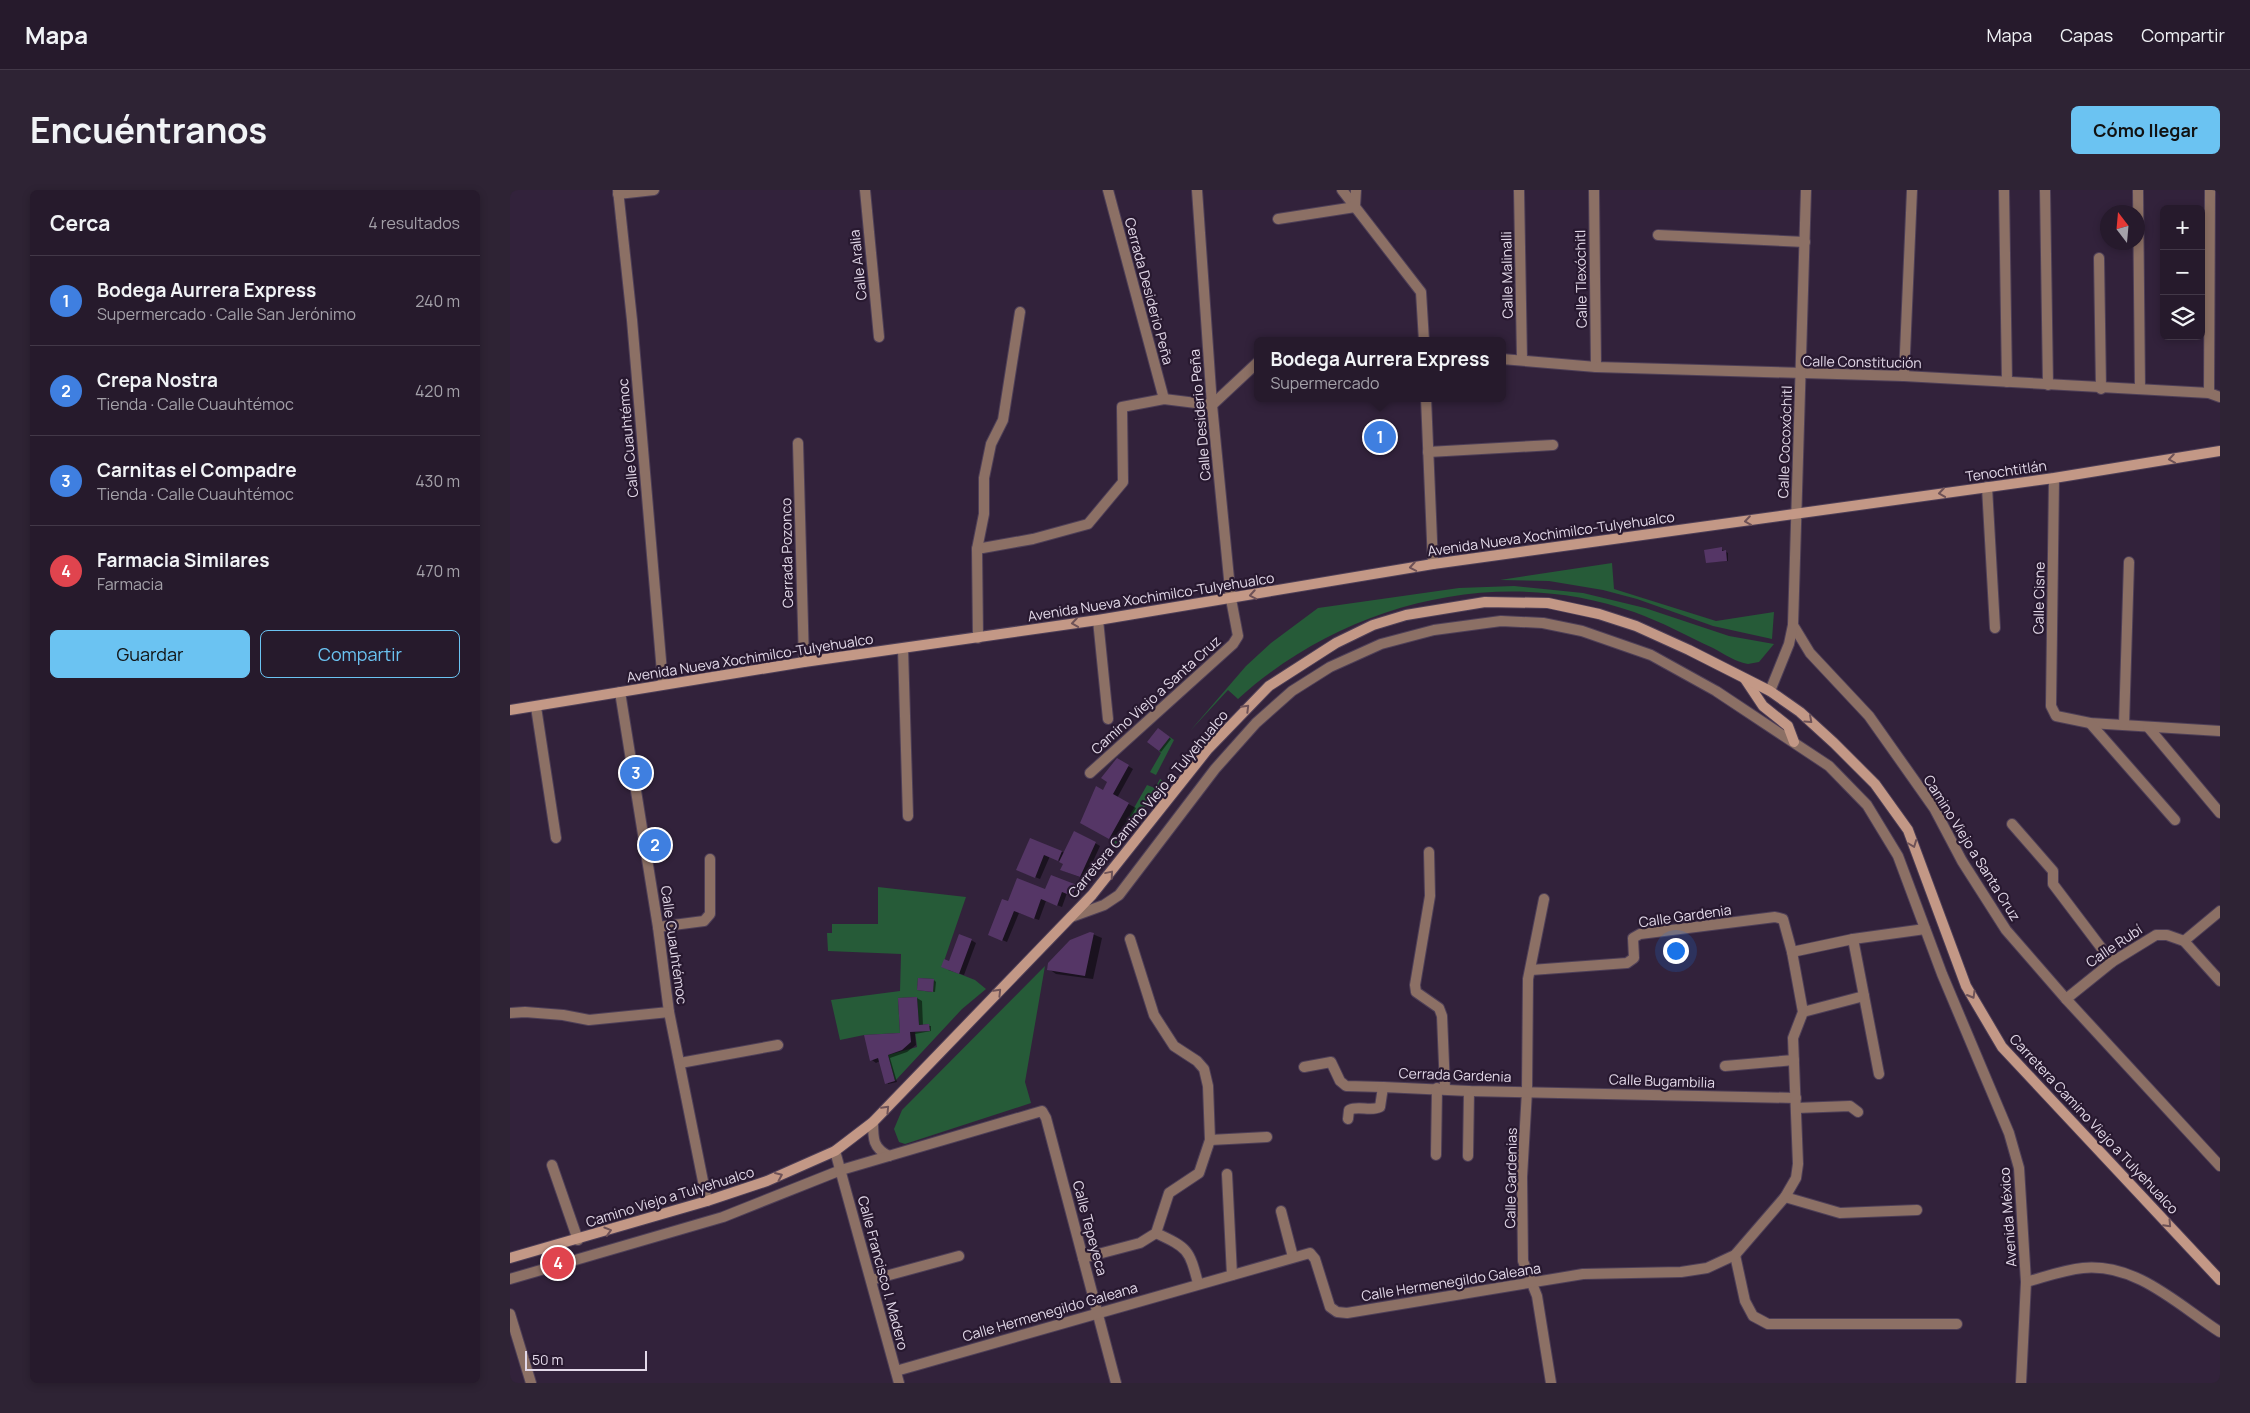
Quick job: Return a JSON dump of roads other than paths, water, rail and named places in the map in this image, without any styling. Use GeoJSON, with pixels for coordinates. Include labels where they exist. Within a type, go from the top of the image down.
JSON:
{"type":"FeatureCollection","features":[{"type":"Feature","properties":{"kind":"main road","name":"Tenochtitlán"},"geometry":{"type":"LineString","coordinates":[[1796,515],[2054,478],[2220,451]]}},
{"type":"Feature","properties":{"kind":"main road","name":"Avenida Nueva Xochimilco-Tulyehualco"},"geometry":{"type":"LineString","coordinates":[[510,710],[804,662],[904,649],[1231,599],[1433,564],[1796,515]]}},
{"type":"Feature","properties":{"kind":"main road","name":"Carretera Camino Viejo a Tulyehualco"},"geometry":{"type":"LineString","coordinates":[[835,1151],[873,1122],[1071,918],[1113,870],[1208,749],[1269,686],[1336,643],[1373,625],[1406,615],[1461,604],[1508,601],[1548,603],[1599,614],[1636,626],[1770,691],[1800,712],[1848,756],[1875,784],[1908,830],[1966,986],[2002,1047],[2220,1280]]}},
{"type":"Feature","properties":{"kind":"main road"},"geometry":{"type":"LineString","coordinates":[[1744,679],[1763,706],[1788,726],[1794,742]]}},
{"type":"Feature","properties":{"kind":"main road","name":"Camino Viejo a Tulyehualco"},"geometry":{"type":"LineString","coordinates":[[510,1258],[578,1240],[707,1201],[767,1181],[835,1151]]}},
{"type":"Feature","properties":{"kind":"street"},"geometry":{"type":"LineString","coordinates":[[618,192],[654,190]]}},
{"type":"Feature","properties":{"kind":"street","name":"Calle Aralia"},"geometry":{"type":"LineString","coordinates":[[865,190],[879,337]]}},
{"type":"Feature","properties":{"kind":"street","name":"Cerrada Desiderio Peña"},"geometry":{"type":"LineString","coordinates":[[1108,190],[1164,399]]}},
{"type":"Feature","properties":{"kind":"street","name":"Calle Desiderio Peña"},"geometry":{"type":"LineString","coordinates":[[1197,190],[1212,405],[1231,599],[1238,636]]}},
{"type":"Feature","properties":{"kind":"street"},"geometry":{"type":"LineString","coordinates":[[1342,190],[1421,292],[1424,337]]}},
{"type":"Feature","properties":{"kind":"street"},"geometry":{"type":"LineString","coordinates":[[1356,190],[1356,207]]}},
{"type":"Feature","properties":{"kind":"street","name":"Calle Malinalli"},"geometry":{"type":"LineString","coordinates":[[1519,190],[1522,360]]}},
{"type":"Feature","properties":{"kind":"street","name":"Calle Tlexóchitl"},"geometry":{"type":"LineString","coordinates":[[1594,190],[1596,367]]}},
{"type":"Feature","properties":{"kind":"street","name":"Calle Cocoxóchitl"},"geometry":{"type":"LineString","coordinates":[[1770,691],[1789,644],[1793,626],[1806,190]]}},
{"type":"Feature","properties":{"kind":"street"},"geometry":{"type":"LineString","coordinates":[[1904,376],[1912,190]]}},
{"type":"Feature","properties":{"kind":"street"},"geometry":{"type":"LineString","coordinates":[[2004,190],[2007,382]]}},
{"type":"Feature","properties":{"kind":"street"},"geometry":{"type":"LineString","coordinates":[[2045,190],[2048,385]]}},
{"type":"Feature","properties":{"kind":"street"},"geometry":{"type":"LineString","coordinates":[[2138,190],[2140,389]]}},
{"type":"Feature","properties":{"kind":"street"},"geometry":{"type":"LineString","coordinates":[[2209,393],[2210,190]]}},
{"type":"Feature","properties":{"kind":"street","name":"Calle Cuauhtémoc"},"geometry":{"type":"LineString","coordinates":[[618,192],[632,320],[663,684]]}},
{"type":"Feature","properties":{"kind":"street"},"geometry":{"type":"LineString","coordinates":[[1278,219],[1356,207]]}},
{"type":"Feature","properties":{"kind":"street"},"geometry":{"type":"LineString","coordinates":[[1658,235],[1805,242]]}},
{"type":"Feature","properties":{"kind":"street"},"geometry":{"type":"LineString","coordinates":[[2099,258],[2101,389]]}},
{"type":"Feature","properties":{"kind":"street"},"geometry":{"type":"LineString","coordinates":[[978,638],[977,549],[984,514],[984,478],[991,444],[1003,420],[1020,312]]}},
{"type":"Feature","properties":{"kind":"street","name":"Calle Constitución"},"geometry":{"type":"LineString","coordinates":[[1506,359],[1596,367],[1904,376],[2101,389],[2209,393],[2220,397]]}},
{"type":"Feature","properties":{"kind":"street"},"geometry":{"type":"LineString","coordinates":[[977,549],[1033,539],[1088,524],[1123,482],[1122,407],[1164,399],[1212,405],[1254,366]]}},
{"type":"Feature","properties":{"kind":"street"},"geometry":{"type":"LineString","coordinates":[[1426,402],[1433,564]]}},
{"type":"Feature","properties":{"kind":"street","name":"Cerrada Pozonco"},"geometry":{"type":"LineString","coordinates":[[798,442],[804,662]]}},
{"type":"Feature","properties":{"kind":"street"},"geometry":{"type":"LineString","coordinates":[[1428,452],[1554,444]]}},
{"type":"Feature","properties":{"kind":"street","name":"Calle Cisne"},"geometry":{"type":"LineString","coordinates":[[2054,478],[2051,706],[2056,716],[2090,723]]}},
{"type":"Feature","properties":{"kind":"street"},"geometry":{"type":"LineString","coordinates":[[1987,487],[1995,628]]}},
{"type":"Feature","properties":{"kind":"street"},"geometry":{"type":"LineString","coordinates":[[2124,726],[2129,562]]}},
{"type":"Feature","properties":{"kind":"street"},"geometry":{"type":"LineString","coordinates":[[1098,620],[1108,719]]}},
{"type":"Feature","properties":{"kind":"street","name":"Avenida México"},"geometry":{"type":"LineString","coordinates":[[1071,918],[1104,905],[1119,895],[1215,770],[1256,723],[1292,692],[1330,667],[1381,644],[1434,630],[1501,621],[1543,623],[1582,631],[1651,655],[1716,690],[1830,766],[1866,805],[1898,856],[1942,974],[1996,1101],[2019,1168],[2026,1282],[2021,1383]]}},
{"type":"Feature","properties":{"kind":"street","name":"Camino Viejo a Santa Cruz"},"geometry":{"type":"LineString","coordinates":[[1793,626],[1810,653],[1869,716],[1934,808],[1962,861],[2006,930],[2066,999],[2220,1166]]}},
{"type":"Feature","properties":{"kind":"street","name":"Camino Viejo a Santa Cruz"},"geometry":{"type":"LineString","coordinates":[[1090,773],[1233,644],[1238,636]]}},
{"type":"Feature","properties":{"kind":"street"},"geometry":{"type":"LineString","coordinates":[[904,649],[908,816]]}},
{"type":"Feature","properties":{"kind":"street","name":"Calle Cuauhtémoc"},"geometry":{"type":"LineString","coordinates":[[620,692],[658,927],[669,1012],[707,1201]]}},
{"type":"Feature","properties":{"kind":"street"},"geometry":{"type":"LineString","coordinates":[[536,706],[556,838]]}},
{"type":"Feature","properties":{"kind":"street"},"geometry":{"type":"LineString","coordinates":[[2090,723],[2220,732]]}},
{"type":"Feature","properties":{"kind":"street"},"geometry":{"type":"LineString","coordinates":[[2090,723],[2175,820]]}},
{"type":"Feature","properties":{"kind":"street"},"geometry":{"type":"LineString","coordinates":[[2148,726],[2220,813]]}},
{"type":"Feature","properties":{"kind":"street"},"geometry":{"type":"LineString","coordinates":[[2012,824],[2053,871],[2053,884],[2112,962]]}},
{"type":"Feature","properties":{"kind":"street"},"geometry":{"type":"LineString","coordinates":[[1429,852],[1430,896],[1415,985],[1416,992],[1439,1008],[1442,1016],[1441,1088],[1436,1155]]}},
{"type":"Feature","properties":{"kind":"street"},"geometry":{"type":"LineString","coordinates":[[658,927],[704,921],[710,914],[710,859]]}},
{"type":"Feature","properties":{"kind":"street","name":"Calle Gardenias"},"geometry":{"type":"LineString","coordinates":[[1544,899],[1528,978],[1527,1091],[1522,1177],[1523,1261],[1538,1296],[1550,1383]]}},
{"type":"Feature","properties":{"kind":"street"},"geometry":{"type":"LineString","coordinates":[[2220,911],[2184,941],[2220,981]]}},
{"type":"Feature","properties":{"kind":"street","name":"Calle Gardenia"},"geometry":{"type":"LineString","coordinates":[[1531,970],[1627,963],[1634,958],[1633,938],[1640,934],[1775,917],[1782,919],[1792,952]]}},
{"type":"Feature","properties":{"kind":"street"},"geometry":{"type":"LineString","coordinates":[[1864,996],[1803,1012],[1792,952],[1854,939],[1925,929]]}},
{"type":"Feature","properties":{"kind":"street","name":"Calle Rubí"},"geometry":{"type":"LineString","coordinates":[[2066,999],[2112,962],[2156,935],[2167,935],[2184,941]]}},
{"type":"Feature","properties":{"kind":"street"},"geometry":{"type":"LineString","coordinates":[[1083,1258],[1140,1243],[1156,1233],[1169,1193],[1199,1172],[1210,1140],[1208,1086],[1204,1069],[1197,1061],[1174,1046],[1154,1015],[1130,939]]}},
{"type":"Feature","properties":{"kind":"street"},"geometry":{"type":"LineString","coordinates":[[1854,939],[1879,1074]]}},
{"type":"Feature","properties":{"kind":"street"},"geometry":{"type":"LineString","coordinates":[[510,1013],[525,1012],[563,1015],[589,1020],[669,1012]]}},
{"type":"Feature","properties":{"kind":"street","name":"Calle Hermenegildo Galeana"},"geometry":{"type":"LineString","coordinates":[[896,1371],[1310,1253],[1313,1255],[1330,1307],[1337,1312],[1347,1313],[1583,1274],[1707,1268],[1735,1255],[1785,1197],[1796,1178],[1798,1164],[1793,1038],[1803,1012]]}},
{"type":"Feature","properties":{"kind":"street"},"geometry":{"type":"LineString","coordinates":[[680,1063],[778,1045]]}},
{"type":"Feature","properties":{"kind":"street"},"geometry":{"type":"LineString","coordinates":[[1725,1066],[1794,1060]]}},
{"type":"Feature","properties":{"kind":"street"},"geometry":{"type":"LineString","coordinates":[[1304,1067],[1331,1062],[1340,1081],[1346,1086],[1383,1087]]}},
{"type":"Feature","properties":{"kind":"street","name":"Cerrada Gardenia"},"geometry":{"type":"LineString","coordinates":[[1348,1119],[1349,1110],[1354,1108],[1374,1110],[1380,1106],[1383,1087],[1441,1088],[1469,1091],[1527,1091]]}},
{"type":"Feature","properties":{"kind":"street"},"geometry":{"type":"LineString","coordinates":[[1468,1156],[1469,1091]]}},
{"type":"Feature","properties":{"kind":"street","name":"Calle Bugambilia"},"geometry":{"type":"LineString","coordinates":[[1527,1091],[1850,1106],[1858,1112]]}},
{"type":"Feature","properties":{"kind":"street","name":"Calle Tepeyeca"},"geometry":{"type":"LineString","coordinates":[[889,1156],[1034,1111],[1042,1111],[1046,1118],[1116,1383]]}},
{"type":"Feature","properties":{"kind":"street"},"geometry":{"type":"LineString","coordinates":[[873,1122],[873,1140],[879,1151],[889,1156]]}},
{"type":"Feature","properties":{"kind":"street"},"geometry":{"type":"LineString","coordinates":[[1210,1140],[1268,1137]]}},
{"type":"Feature","properties":{"kind":"street","name":"Calle Francisco I. Madero"},"geometry":{"type":"LineString","coordinates":[[835,1151],[899,1383]]}},
{"type":"Feature","properties":{"kind":"street"},"geometry":{"type":"LineString","coordinates":[[510,1279],[723,1217],[841,1170],[889,1156]]}},
{"type":"Feature","properties":{"kind":"street"},"geometry":{"type":"LineString","coordinates":[[552,1165],[578,1240]]}},
{"type":"Feature","properties":{"kind":"street"},"geometry":{"type":"LineString","coordinates":[[1228,1174],[1232,1275]]}},
{"type":"Feature","properties":{"kind":"street"},"geometry":{"type":"LineString","coordinates":[[1785,1197],[1840,1213],[1917,1210]]}},
{"type":"Feature","properties":{"kind":"street"},"geometry":{"type":"LineString","coordinates":[[1281,1211],[1292,1257]]}},
{"type":"Feature","properties":{"kind":"street"},"geometry":{"type":"LineString","coordinates":[[1156,1233],[1182,1245],[1191,1255],[1198,1284]]}},
{"type":"Feature","properties":{"kind":"street"},"geometry":{"type":"LineString","coordinates":[[1735,1255],[1745,1301],[1752,1316],[1768,1324],[1957,1324]]}},
{"type":"Feature","properties":{"kind":"street"},"geometry":{"type":"LineString","coordinates":[[871,1280],[959,1256]]}},
{"type":"Feature","properties":{"kind":"street"},"geometry":{"type":"LineString","coordinates":[[2026,1282],[2062,1271],[2084,1268],[2108,1269],[2132,1275],[2154,1286],[2220,1332]]}},
{"type":"Feature","properties":{"kind":"street"},"geometry":{"type":"LineString","coordinates":[[510,1314],[531,1383]]}},
{"type":"Feature","properties":{"kind":"place","name":"Bodega Aurrera Express"},"geometry":{"type":"Point","coordinates":[1380,437]}},
{"type":"Feature","properties":{"kind":"place","name":"Carnitas el Compadre"},"geometry":{"type":"Point","coordinates":[636,773]}},
{"type":"Feature","properties":{"kind":"place","name":"Crepa Nostra"},"geometry":{"type":"Point","coordinates":[655,845]}},
{"type":"Feature","properties":{"kind":"place","name":"Farmacia Similares"},"geometry":{"type":"Point","coordinates":[558,1263]}}]}
